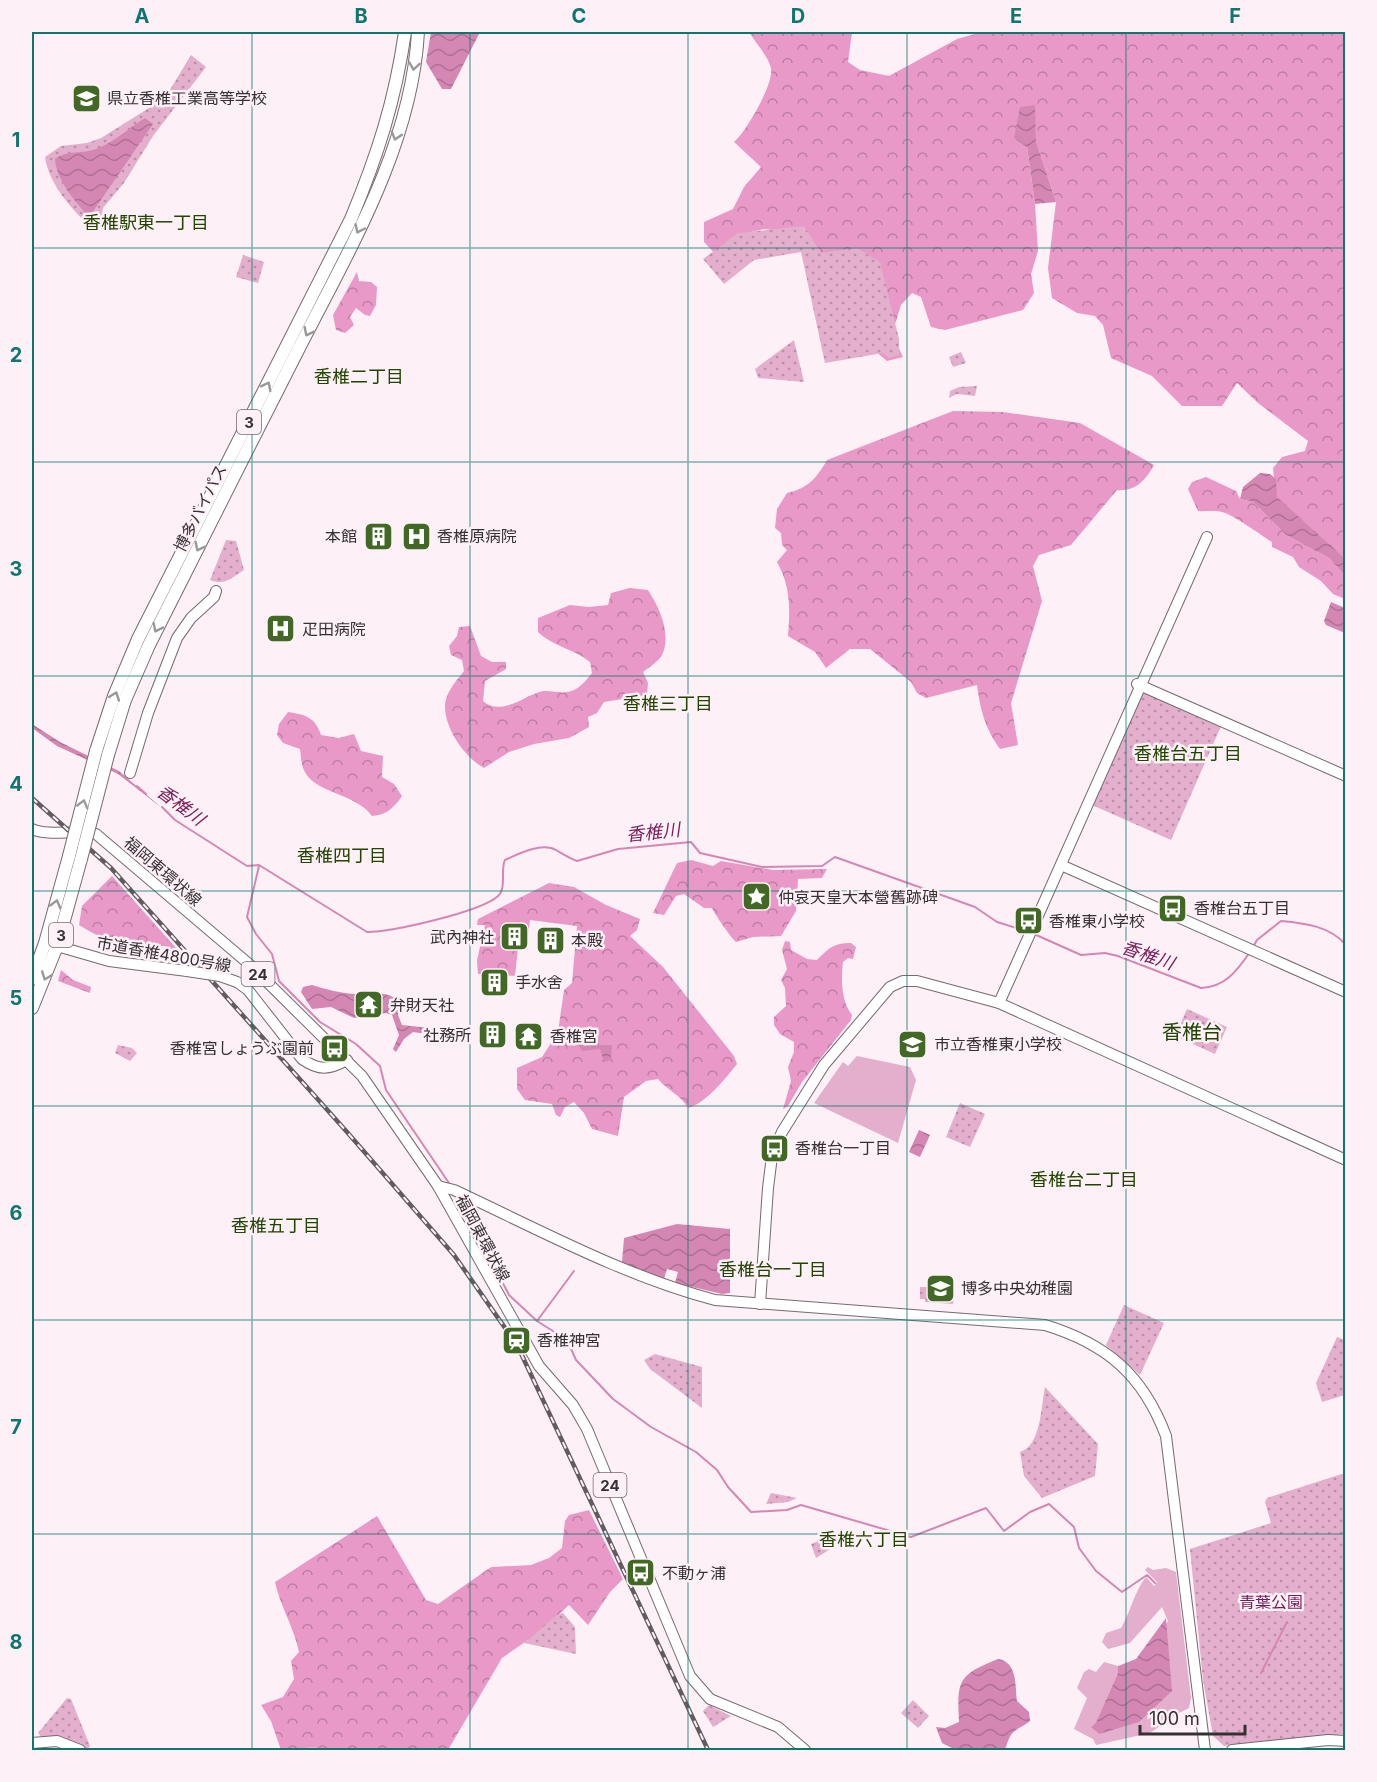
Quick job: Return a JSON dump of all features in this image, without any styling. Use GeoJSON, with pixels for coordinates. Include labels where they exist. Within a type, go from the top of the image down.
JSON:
{"type":"FeatureCollection","features":[{"type":"Feature","properties":{"kind":"highway","name":"博多バイパス"},"geometry":{"type":"LineString","coordinates":[[376,175],[394,102],[405,32]]}},
{"type":"Feature","properties":{"kind":"highway","name":"博多バイパス"},"geometry":{"type":"LineString","coordinates":[[32,1008],[102,753],[149,645],[329,277],[376,175],[410,93],[418,32]]}},
{"type":"Feature","properties":{"kind":"highway","name":"博多バイパス"},"geometry":{"type":"LineString","coordinates":[[32,979],[51,944]]}},
{"type":"Feature","properties":{"kind":"street"},"geometry":{"type":"LineString","coordinates":[[999,1003],[1207,537]]}},
{"type":"Feature","properties":{"kind":"street"},"geometry":{"type":"LineString","coordinates":[[130,773],[148,713],[177,638],[191,618],[214,597],[216,591]]}},
{"type":"Feature","properties":{"kind":"street"},"geometry":{"type":"LineString","coordinates":[[1140,685],[1346,776]]}},
{"type":"Feature","properties":{"kind":"street","name":"福岡東環状線"},"geometry":{"type":"LineString","coordinates":[[32,829],[51,833],[71,831],[96,834],[249,964],[362,1076],[438,1186],[539,1366],[573,1405],[587,1429],[690,1676],[710,1699],[778,1727],[805,1750]]}},
{"type":"Feature","properties":{"kind":"street"},"geometry":{"type":"LineString","coordinates":[[1061,866],[1346,992]]}},
{"type":"Feature","properties":{"kind":"street","name":"市道香椎4800号線"},"geometry":{"type":"LineString","coordinates":[[51,944],[110,961],[220,976],[237,982],[248,990],[302,1059],[312,1066],[330,1069],[347,1060]]}},
{"type":"Feature","properties":{"kind":"street"},"geometry":{"type":"LineString","coordinates":[[760,1304],[772,1156],[795,1109],[824,1065],[895,983],[917,981],[999,1003],[1346,1160]]}},
{"type":"Feature","properties":{"kind":"street"},"geometry":{"type":"LineString","coordinates":[[438,1186],[454,1190],[571,1245],[673,1289],[715,1300],[1045,1325],[1087,1341],[1123,1366],[1149,1399],[1166,1436],[1204,1750]]}},
{"type":"Feature","properties":{"kind":"street"},"geometry":{"type":"LineString","coordinates":[[1232,1750],[1328,1740],[1346,1741]]}},
{"type":"Feature","properties":{"kind":"street"},"geometry":{"type":"LineString","coordinates":[[32,1743],[57,1741],[80,1750]]}},
{"type":"Feature","properties":{"kind":"green space"},"geometry":{"type":"Polygon","coordinates":[[[749,32],[852,32],[848,62],[860,70],[889,76],[957,39],[982,32],[1345,32],[1345,562],[1276,497],[1273,468],[1282,457],[1305,451],[1308,441],[1258,403],[1237,383],[1222,406],[1182,406],[1152,376],[1111,358],[1103,325],[1095,316],[1077,313],[1052,298],[1048,268],[1056,202],[1036,141],[1034,105],[1027,147],[1035,204],[1038,251],[1031,274],[1034,293],[1023,310],[945,330],[931,327],[921,297],[912,293],[901,305],[892,334],[903,357],[887,361],[875,351],[824,268],[797,233],[764,229],[743,234],[721,260],[704,242],[704,222],[733,209],[744,187],[761,167],[734,142],[758,107],[771,75],[767,59],[749,32]]]}},
{"type":"Feature","properties":{"kind":"green space"},"geometry":{"type":"Polygon","coordinates":[[[191,55],[206,67],[153,136],[124,183],[103,208],[101,219],[91,228],[56,187],[45,157],[61,146],[87,143],[101,138],[165,98],[191,55]]]}},
{"type":"Feature","properties":{"kind":"green space"},"geometry":{"type":"Polygon","coordinates":[[[804,226],[821,253],[857,248],[880,262],[899,339],[899,355],[889,358],[883,353],[825,363],[801,252],[754,260],[724,284],[703,259],[738,233],[804,226]]]}},
{"type":"Feature","properties":{"kind":"green space"},"geometry":{"type":"Polygon","coordinates":[[[243,255],[264,262],[258,283],[236,277],[243,255]]]}},
{"type":"Feature","properties":{"kind":"green space"},"geometry":{"type":"Polygon","coordinates":[[[357,272],[359,281],[371,282],[377,287],[376,305],[370,316],[356,308],[350,317],[354,325],[345,333],[336,330],[333,315],[357,272]]]}},
{"type":"Feature","properties":{"kind":"green space"},"geometry":{"type":"Polygon","coordinates":[[[794,340],[804,382],[758,378],[755,369],[794,340]]]}},
{"type":"Feature","properties":{"kind":"green space"},"geometry":{"type":"Polygon","coordinates":[[[961,352],[966,363],[953,367],[949,357],[961,352]]]}},
{"type":"Feature","properties":{"kind":"green space"},"geometry":{"type":"Polygon","coordinates":[[[977,386],[975,396],[957,394],[949,398],[950,391],[959,387],[977,386]]]}},
{"type":"Feature","properties":{"kind":"green space"},"geometry":{"type":"Polygon","coordinates":[[[953,411],[1003,412],[1080,423],[1154,465],[1147,476],[1135,487],[1117,490],[1071,545],[1039,555],[1033,566],[1042,601],[1011,703],[1018,745],[1000,749],[990,734],[984,718],[977,685],[926,698],[917,693],[911,682],[870,649],[850,649],[826,668],[815,652],[788,636],[789,598],[782,571],[777,562],[787,550],[782,545],[781,533],[775,528],[777,509],[787,493],[811,482],[827,460],[953,411]]]}},
{"type":"Feature","properties":{"kind":"green space"},"geometry":{"type":"Polygon","coordinates":[[[1206,477],[1236,491],[1240,499],[1253,502],[1286,535],[1329,558],[1345,576],[1345,599],[1333,594],[1321,581],[1299,567],[1293,557],[1272,547],[1272,542],[1240,521],[1222,512],[1198,511],[1188,489],[1192,482],[1206,477]]]}},
{"type":"Feature","properties":{"kind":"green space"},"geometry":{"type":"Polygon","coordinates":[[[226,540],[236,541],[244,570],[224,582],[215,582],[210,580],[226,540]]]}},
{"type":"Feature","properties":{"kind":"green space"},"geometry":{"type":"Polygon","coordinates":[[[630,588],[648,590],[660,612],[665,628],[666,637],[662,656],[643,672],[648,683],[647,695],[604,702],[597,713],[588,717],[589,727],[569,738],[534,744],[509,752],[484,768],[470,757],[452,732],[445,705],[452,687],[464,671],[462,660],[451,655],[449,646],[457,636],[459,627],[470,626],[481,656],[492,662],[506,662],[506,669],[485,681],[483,701],[497,707],[543,691],[567,692],[575,690],[592,673],[590,662],[538,632],[538,618],[570,605],[589,607],[608,605],[611,593],[630,588]]]}},
{"type":"Feature","properties":{"kind":"green space"},"geometry":{"type":"Polygon","coordinates":[[[1142,690],[1222,724],[1171,840],[1092,805],[1142,690]]]}},
{"type":"Feature","properties":{"kind":"green space"},"geometry":{"type":"Polygon","coordinates":[[[288,712],[309,718],[316,724],[321,735],[339,738],[354,734],[361,751],[383,756],[382,777],[394,784],[402,796],[396,804],[386,812],[372,816],[355,802],[315,783],[303,768],[300,749],[283,743],[277,735],[279,724],[288,712]]]}},
{"type":"Feature","properties":{"kind":"green space"},"geometry":{"type":"Polygon","coordinates":[[[691,860],[713,866],[721,861],[773,870],[827,869],[822,878],[798,879],[796,911],[781,936],[753,937],[736,942],[712,908],[704,908],[684,894],[676,896],[664,915],[653,913],[677,863],[691,860]]]}},
{"type":"Feature","properties":{"kind":"green space"},"geometry":{"type":"Polygon","coordinates":[[[112,876],[185,958],[176,959],[165,946],[129,946],[110,941],[79,925],[82,906],[112,876]]]}},
{"type":"Feature","properties":{"kind":"green space"},"geometry":{"type":"Polygon","coordinates":[[[549,883],[574,887],[606,905],[640,919],[637,930],[630,936],[663,967],[734,1056],[737,1064],[701,1102],[688,1108],[658,1079],[646,1081],[624,1097],[618,1136],[592,1129],[584,1113],[574,1102],[565,1107],[560,1117],[556,1115],[552,1104],[525,1100],[517,1089],[517,1068],[542,1057],[558,1032],[564,990],[572,983],[577,926],[530,920],[526,949],[518,948],[515,976],[478,974],[477,960],[485,925],[477,925],[478,919],[549,883]]]}},
{"type":"Feature","properties":{"kind":"green space"},"geometry":{"type":"Polygon","coordinates":[[[785,941],[790,942],[791,950],[807,959],[817,960],[836,945],[851,943],[856,947],[853,959],[848,958],[843,962],[842,969],[843,990],[852,1015],[851,1020],[802,1082],[788,1106],[783,1109],[791,1081],[788,1067],[794,1052],[794,1042],[780,1034],[774,1025],[774,1017],[786,1006],[785,988],[781,980],[787,969],[782,950],[785,941]]]}},
{"type":"Feature","properties":{"kind":"green space"},"geometry":{"type":"Polygon","coordinates":[[[61,970],[73,980],[91,987],[90,993],[58,981],[61,970]]]}},
{"type":"Feature","properties":{"kind":"green space"},"geometry":{"type":"Polygon","coordinates":[[[1187,1009],[1227,1027],[1215,1054],[1175,1036],[1187,1009]]]}},
{"type":"Feature","properties":{"kind":"green space"},"geometry":{"type":"Polygon","coordinates":[[[118,1045],[132,1048],[137,1053],[130,1061],[115,1053],[118,1045]]]}},
{"type":"Feature","properties":{"kind":"green space"},"geometry":{"type":"Polygon","coordinates":[[[857,1056],[910,1067],[916,1080],[898,1143],[814,1103],[843,1062],[848,1066],[857,1056]]]}},
{"type":"Feature","properties":{"kind":"green space"},"geometry":{"type":"Polygon","coordinates":[[[960,1103],[985,1114],[970,1147],[946,1137],[960,1103]]]}},
{"type":"Feature","properties":{"kind":"green space"},"geometry":{"type":"Polygon","coordinates":[[[920,1287],[954,1288],[953,1304],[925,1302],[925,1299],[920,1299],[920,1287]]]}},
{"type":"Feature","properties":{"kind":"green space"},"geometry":{"type":"Polygon","coordinates":[[[1124,1305],[1164,1323],[1140,1375],[1106,1345],[1124,1305]]]}},
{"type":"Feature","properties":{"kind":"green space"},"geometry":{"type":"Polygon","coordinates":[[[1337,1337],[1345,1340],[1345,1395],[1322,1402],[1316,1383],[1337,1337]]]}},
{"type":"Feature","properties":{"kind":"green space"},"geometry":{"type":"Polygon","coordinates":[[[655,1354],[702,1367],[702,1408],[650,1369],[644,1360],[655,1354]]]}},
{"type":"Feature","properties":{"kind":"green space"},"geometry":{"type":"Polygon","coordinates":[[[1045,1387],[1098,1444],[1095,1476],[1042,1498],[1024,1476],[1020,1452],[1027,1448],[1036,1434],[1045,1387]]]}},
{"type":"Feature","properties":{"kind":"green space","name":"青葉公園"},"geometry":{"type":"Polygon","coordinates":[[[1345,1473],[1345,1734],[1224,1746],[1213,1736],[1203,1680],[1190,1549],[1271,1523],[1265,1502],[1267,1498],[1345,1473]]]}},
{"type":"Feature","properties":{"kind":"green space"},"geometry":{"type":"Polygon","coordinates":[[[771,1493],[797,1498],[788,1502],[766,1504],[771,1493]]]}},
{"type":"Feature","properties":{"kind":"green space"},"geometry":{"type":"Polygon","coordinates":[[[589,1510],[623,1579],[610,1592],[588,1625],[569,1605],[541,1631],[502,1658],[448,1750],[314,1748],[281,1750],[271,1721],[261,1705],[283,1697],[294,1679],[291,1661],[299,1652],[275,1582],[377,1516],[426,1600],[438,1604],[491,1567],[531,1565],[549,1558],[562,1548],[565,1521],[569,1515],[589,1510]]]}},
{"type":"Feature","properties":{"kind":"green space"},"geometry":{"type":"Polygon","coordinates":[[[825,1538],[840,1543],[816,1558],[811,1544],[825,1538]]]}},
{"type":"Feature","properties":{"kind":"green space"},"geometry":{"type":"Polygon","coordinates":[[[1148,1567],[1153,1570],[1166,1568],[1176,1572],[1191,1698],[1189,1708],[1150,1733],[1096,1745],[1093,1739],[1074,1729],[1087,1698],[1077,1688],[1084,1672],[1089,1669],[1096,1672],[1104,1662],[1118,1666],[1118,1673],[1096,1722],[1092,1726],[1099,1734],[1168,1621],[1162,1607],[1130,1643],[1108,1649],[1102,1642],[1106,1633],[1121,1628],[1138,1589],[1146,1577],[1154,1586],[1157,1582],[1145,1570],[1148,1567]]]}},
{"type":"Feature","properties":{"kind":"green space"},"geometry":{"type":"Polygon","coordinates":[[[563,1613],[575,1627],[576,1654],[524,1643],[554,1618],[563,1613]]]}},
{"type":"Feature","properties":{"kind":"green space"},"geometry":{"type":"Polygon","coordinates":[[[67,1698],[71,1699],[90,1746],[88,1749],[60,1738],[42,1738],[38,1733],[67,1698]]]}},
{"type":"Feature","properties":{"kind":"green space"},"geometry":{"type":"Polygon","coordinates":[[[913,1700],[929,1716],[918,1728],[901,1713],[913,1700]]]}},
{"type":"Feature","properties":{"kind":"green space"},"geometry":{"type":"Polygon","coordinates":[[[709,1705],[731,1716],[713,1727],[703,1711],[709,1705]]]}},
{"type":"Feature","properties":{"kind":"water"},"geometry":{"type":"Polygon","coordinates":[[[431,32],[480,32],[451,89],[442,89],[426,62],[431,32]]]}},
{"type":"Feature","properties":{"kind":"water"},"geometry":{"type":"Polygon","coordinates":[[[1035,105],[1036,141],[1056,202],[1035,204],[1027,147],[1014,138],[1020,107],[1035,105]]]}},
{"type":"Feature","properties":{"kind":"water"},"geometry":{"type":"Polygon","coordinates":[[[145,118],[153,124],[92,213],[87,215],[62,182],[55,159],[64,154],[102,146],[145,118]]]}},
{"type":"Feature","properties":{"kind":"water"},"geometry":{"type":"Polygon","coordinates":[[[1260,473],[1270,474],[1276,479],[1277,497],[1342,556],[1345,562],[1345,576],[1329,558],[1286,535],[1253,502],[1240,499],[1243,487],[1260,473]]]}},
{"type":"Feature","properties":{"kind":"water"},"geometry":{"type":"Polygon","coordinates":[[[1331,602],[1345,608],[1345,633],[1326,625],[1324,621],[1331,602]]]}},
{"type":"Feature","properties":{"kind":"water"},"geometry":{"type":"Polygon","coordinates":[[[32,724],[60,742],[119,771],[162,808],[118,774],[57,746],[32,728],[32,724]]]}},
{"type":"Feature","properties":{"kind":"water"},"geometry":{"type":"Polygon","coordinates":[[[312,985],[333,991],[389,995],[400,1002],[398,1015],[402,1025],[429,1028],[431,1040],[427,1034],[413,1032],[404,1039],[396,1052],[393,1049],[399,1035],[392,1015],[386,1013],[354,1018],[331,1007],[312,1009],[301,992],[303,987],[312,985]],[[368,999],[364,1001],[368,1012],[376,1008],[376,1001],[368,999]]]}},
{"type":"Feature","properties":{"kind":"water"},"geometry":{"type":"Polygon","coordinates":[[[581,1034],[597,1039],[599,1045],[612,1045],[611,1060],[604,1062],[600,1049],[582,1051],[575,1040],[581,1034]]]}},
{"type":"Feature","properties":{"kind":"water"},"geometry":{"type":"Polygon","coordinates":[[[919,1130],[930,1135],[920,1157],[909,1152],[919,1130]]]}},
{"type":"Feature","properties":{"kind":"water"},"geometry":{"type":"Polygon","coordinates":[[[677,1224],[730,1229],[730,1293],[722,1294],[675,1283],[678,1272],[667,1269],[664,1279],[622,1262],[624,1238],[677,1224]]]}},
{"type":"Feature","properties":{"kind":"water"},"geometry":{"type":"Polygon","coordinates":[[[1166,1618],[1172,1691],[1139,1722],[1099,1734],[1091,1727],[1096,1722],[1118,1673],[1118,1666],[1136,1659],[1166,1618]]]}},
{"type":"Feature","properties":{"kind":"water"},"geometry":{"type":"Polygon","coordinates":[[[998,1659],[1004,1661],[1012,1670],[1017,1701],[1029,1712],[1030,1721],[1012,1734],[1005,1750],[956,1750],[942,1743],[936,1727],[945,1728],[959,1722],[959,1697],[963,1681],[975,1670],[998,1659]]]}},
{"type":"Feature","properties":{"kind":"waterway","name":"香椎川"},"geometry":{"type":"LineString","coordinates":[[137,786],[146,794]]}},
{"type":"Feature","properties":{"kind":"waterway","name":"香椎川"},"geometry":{"type":"LineString","coordinates":[[162,807],[175,820],[247,866],[259,865],[367,932],[395,929],[435,920],[488,902],[501,893],[505,860],[537,848],[550,848],[577,861],[618,849],[691,842],[700,853],[762,867],[822,866],[835,857],[975,907],[997,922],[1026,931]]}},
{"type":"Feature","properties":{"kind":"waterway"},"geometry":{"type":"LineString","coordinates":[[259,866],[247,917],[256,934],[272,954],[279,981],[320,1022],[356,1044],[380,1066],[386,1090],[451,1186]]}},
{"type":"Feature","properties":{"kind":"waterway","name":"香椎川"},"geometry":{"type":"LineString","coordinates":[[1253,947],[1257,940],[1281,921],[1307,924],[1324,930],[1346,945]]}},
{"type":"Feature","properties":{"kind":"waterway","name":"香椎川"},"geometry":{"type":"LineString","coordinates":[[1034,934],[1081,955],[1105,953],[1118,956],[1201,988],[1217,985],[1230,977],[1250,952]]}},
{"type":"Feature","properties":{"kind":"waterway"},"geometry":{"type":"LineString","coordinates":[[459,1198],[509,1295],[537,1321],[567,1340],[576,1360],[613,1399],[651,1427],[696,1452],[717,1470],[728,1487],[751,1512],[787,1510],[801,1505],[911,1537],[986,1508],[1004,1531],[1030,1512],[1049,1504],[1074,1527],[1079,1548],[1096,1571],[1122,1592],[1147,1575],[1155,1583]]}},
{"type":"Feature","properties":{"kind":"waterway"},"geometry":{"type":"LineString","coordinates":[[537,1321],[574,1271]]}},
{"type":"Feature","properties":{"kind":"waterway"},"geometry":{"type":"LineString","coordinates":[[1261,1673],[1287,1622]]}},
{"type":"Feature","properties":{"kind":"railway"},"geometry":{"type":"LineString","coordinates":[[32,798],[111,868],[454,1255],[517,1345],[708,1750]]}},
{"type":"Feature","properties":{"kind":"place","name":"県立香椎工業高等学校"},"geometry":{"type":"Point","coordinates":[86,98]}},
{"type":"Feature","properties":{"kind":"place","name":"本館"},"geometry":{"type":"Point","coordinates":[378,536]}},
{"type":"Feature","properties":{"kind":"place","name":"香椎原病院"},"geometry":{"type":"Point","coordinates":[416,536]}},
{"type":"Feature","properties":{"kind":"place","name":"疋田病院"},"geometry":{"type":"Point","coordinates":[281,629]}},
{"type":"Feature","properties":{"kind":"place","name":"仲哀天皇大本營舊跡碑"},"geometry":{"type":"Point","coordinates":[757,897]}},
{"type":"Feature","properties":{"kind":"place","name":"香椎台五丁目"},"geometry":{"type":"Point","coordinates":[1173,908]}},
{"type":"Feature","properties":{"kind":"place","name":"香椎東小学校"},"geometry":{"type":"Point","coordinates":[1028,921]}},
{"type":"Feature","properties":{"kind":"place","name":"武內神社"},"geometry":{"type":"Point","coordinates":[515,937]}},
{"type":"Feature","properties":{"kind":"place","name":"本殿"},"geometry":{"type":"Point","coordinates":[550,940]}},
{"type":"Feature","properties":{"kind":"place","name":"手水舍"},"geometry":{"type":"Point","coordinates":[494,982]}},
{"type":"Feature","properties":{"kind":"place","name":"弁財天社"},"geometry":{"type":"Point","coordinates":[369,1005]}},
{"type":"Feature","properties":{"kind":"place","name":"社務所"},"geometry":{"type":"Point","coordinates":[492,1035]}},
{"type":"Feature","properties":{"kind":"place","name":"香椎宮"},"geometry":{"type":"Point","coordinates":[529,1036]}},
{"type":"Feature","properties":{"kind":"place","name":"市立香椎東小学校"},"geometry":{"type":"Point","coordinates":[913,1044]}},
{"type":"Feature","properties":{"kind":"place","name":"香椎宮しょうぶ園前"},"geometry":{"type":"Point","coordinates":[335,1048]}},
{"type":"Feature","properties":{"kind":"place","name":"香椎台一丁目"},"geometry":{"type":"Point","coordinates":[774,1148]}},
{"type":"Feature","properties":{"kind":"place","name":"博多中央幼稚園"},"geometry":{"type":"Point","coordinates":[940,1288]}},
{"type":"Feature","properties":{"kind":"place","name":"香椎神宮"},"geometry":{"type":"Point","coordinates":[516,1340]}},
{"type":"Feature","properties":{"kind":"place","name":"不動ヶ浦"},"geometry":{"type":"Point","coordinates":[641,1573]}},
{"type":"Feature","properties":{"kind":"district","name":"香椎駅東一丁目"},"geometry":{"type":"Point","coordinates":[146,222]}},
{"type":"Feature","properties":{"kind":"district","name":"香椎二丁目"},"geometry":{"type":"Point","coordinates":[359,376]}},
{"type":"Feature","properties":{"kind":"district","name":"香椎三丁目"},"geometry":{"type":"Point","coordinates":[668,703]}},
{"type":"Feature","properties":{"kind":"district","name":"香椎台五丁目"},"geometry":{"type":"Point","coordinates":[1188,753]}},
{"type":"Feature","properties":{"kind":"district","name":"香椎四丁目"},"geometry":{"type":"Point","coordinates":[342,855]}},
{"type":"Feature","properties":{"kind":"district","name":"香椎台"},"geometry":{"type":"Point","coordinates":[1192,1032]}},
{"type":"Feature","properties":{"kind":"district","name":"香椎台二丁目"},"geometry":{"type":"Point","coordinates":[1084,1179]}},
{"type":"Feature","properties":{"kind":"district","name":"香椎五丁目"},"geometry":{"type":"Point","coordinates":[276,1225]}},
{"type":"Feature","properties":{"kind":"district","name":"香椎台一丁目"},"geometry":{"type":"Point","coordinates":[773,1269]}},
{"type":"Feature","properties":{"kind":"district","name":"香椎六丁目"},"geometry":{"type":"Point","coordinates":[864,1539]}}]}
